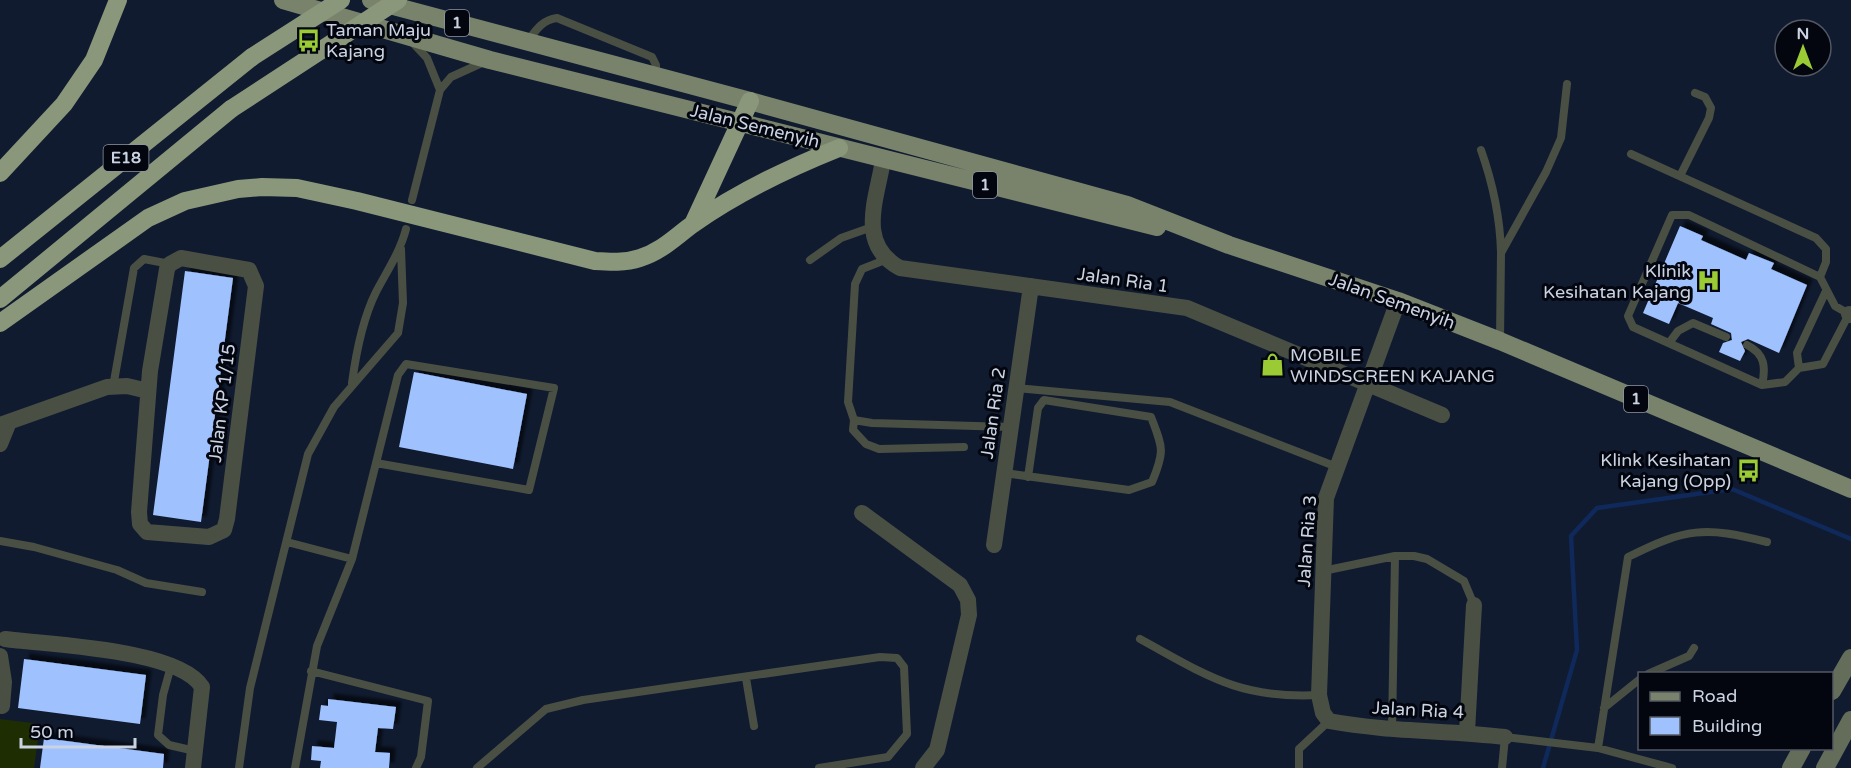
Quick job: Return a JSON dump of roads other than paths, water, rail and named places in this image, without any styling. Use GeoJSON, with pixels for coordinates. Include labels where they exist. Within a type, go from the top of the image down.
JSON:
{"type":"FeatureCollection","features":[{"type":"Feature","properties":{"kind":"highway","name":"E18"},"geometry":{"type":"LineString","coordinates":[[0,258],[252,57],[341,0]]}},
{"type":"Feature","properties":{"kind":"highway","name":"E18"},"geometry":{"type":"LineString","coordinates":[[0,300],[231,109],[398,0]]}},
{"type":"Feature","properties":{"kind":"highway"},"geometry":{"type":"LineString","coordinates":[[0,173],[64,104],[94,60],[114,4]]}},
{"type":"Feature","properties":{"kind":"highway"},"geometry":{"type":"LineString","coordinates":[[693,224],[742,123],[750,101]]}},
{"type":"Feature","properties":{"kind":"highway"},"geometry":{"type":"LineString","coordinates":[[0,323],[148,218],[185,201],[238,189],[262,186],[297,188],[595,261],[616,263],[638,259],[660,250],[693,224],[783,171],[839,148]]}},
{"type":"Feature","properties":{"kind":"main road","name":"Jalan Semenyih"},"geometry":{"type":"LineString","coordinates":[[283,0],[490,60],[1229,245]]}},
{"type":"Feature","properties":{"kind":"main road","name":"Jalan Semenyih"},"geometry":{"type":"LineString","coordinates":[[371,0],[750,101],[1127,206],[1229,245],[1398,301],[1500,341],[1850,489]]}},
{"type":"Feature","properties":{"kind":"main road"},"geometry":{"type":"LineString","coordinates":[[470,54],[477,29]]}},
{"type":"Feature","properties":{"kind":"street"},"geometry":{"type":"LineString","coordinates":[[883,160],[872,228],[876,247],[885,260]]}},
{"type":"Feature","properties":{"kind":"street","name":"Jalan KP 1/15"},"geometry":{"type":"LineString","coordinates":[[181,258],[249,270],[256,286],[224,530],[209,537],[147,532],[140,524],[148,391],[167,269],[170,264],[181,258]]}},
{"type":"Feature","properties":{"kind":"street","name":"Jalan Ria 1"},"geometry":{"type":"LineString","coordinates":[[885,260],[900,268],[1187,308],[1442,415]]}},
{"type":"Feature","properties":{"kind":"street","name":"Jalan Ria 2"},"geometry":{"type":"LineString","coordinates":[[994,545],[1031,286]]}},
{"type":"Feature","properties":{"kind":"street","name":"Jalan Ria 3"},"geometry":{"type":"LineString","coordinates":[[1329,721],[1323,714],[1319,695],[1326,498],[1398,301]]}},
{"type":"Feature","properties":{"kind":"street"},"geometry":{"type":"LineString","coordinates":[[0,444],[3,422],[113,387],[127,386],[148,391]]}},
{"type":"Feature","properties":{"kind":"street"},"geometry":{"type":"LineString","coordinates":[[861,513],[960,585],[968,600],[969,615],[936,750],[923,768]]}},
{"type":"Feature","properties":{"kind":"street"},"geometry":{"type":"LineString","coordinates":[[1467,732],[1474,605]]}},
{"type":"Feature","properties":{"kind":"street"},"geometry":{"type":"LineString","coordinates":[[2,706],[1,645],[153,658],[172,664],[196,677],[202,687],[194,760]]}},
{"type":"Feature","properties":{"kind":"street"},"geometry":{"type":"LineString","coordinates":[[1833,689],[1851,657]]}},
{"type":"Feature","properties":{"kind":"street"},"geometry":{"type":"LineString","coordinates":[[1825,768],[1851,720]]}},
{"type":"Feature","properties":{"kind":"street","name":"Jalan Ria 4"},"geometry":{"type":"LineString","coordinates":[[1329,721],[1392,730],[1467,732],[1505,736]]}},
{"type":"Feature","properties":{"kind":"street"},"geometry":{"type":"LineString","coordinates":[[936,750],[940,768]]}},
{"type":"Feature","properties":{"kind":"street"},"geometry":{"type":"LineString","coordinates":[[1791,768],[1801,750]]}},
{"type":"Feature","properties":{"kind":"lane"},"geometry":{"type":"LineString","coordinates":[[527,42],[538,26],[547,19],[557,18],[652,57],[656,65],[656,76]]}},
{"type":"Feature","properties":{"kind":"lane"},"geometry":{"type":"LineString","coordinates":[[404,35],[427,58],[440,90]]}},
{"type":"Feature","properties":{"kind":"lane"},"geometry":{"type":"LineString","coordinates":[[412,200],[440,90],[451,76],[490,60]]}},
{"type":"Feature","properties":{"kind":"lane"},"geometry":{"type":"LineString","coordinates":[[1501,253],[1541,182],[1561,138],[1567,84]]}},
{"type":"Feature","properties":{"kind":"lane"},"geometry":{"type":"LineString","coordinates":[[1680,176],[1709,118],[1711,108],[1705,97],[1695,93]]}},
{"type":"Feature","properties":{"kind":"lane"},"geometry":{"type":"LineString","coordinates":[[1481,150],[1491,177],[1500,218],[1500,341]]}},
{"type":"Feature","properties":{"kind":"lane"},"geometry":{"type":"LineString","coordinates":[[1631,154],[1816,238],[1826,249],[1826,262],[1820,277]]}},
{"type":"Feature","properties":{"kind":"lane"},"geometry":{"type":"LineString","coordinates":[[1672,215],[1689,215],[1820,277],[1826,291],[1835,306],[1850,314],[1823,364],[1799,368],[1785,382],[1762,385],[1633,327],[1628,316],[1672,215]]}},
{"type":"Feature","properties":{"kind":"lane"},"geometry":{"type":"LineString","coordinates":[[810,260],[841,238],[872,228]]}},
{"type":"Feature","properties":{"kind":"lane"},"geometry":{"type":"LineString","coordinates":[[352,383],[355,359],[366,318],[375,294],[401,249],[406,229]]}},
{"type":"Feature","properties":{"kind":"lane"},"geometry":{"type":"LineString","coordinates":[[239,768],[250,688],[308,454],[334,407],[352,383],[374,363],[398,333],[403,303],[401,249]]}},
{"type":"Feature","properties":{"kind":"lane"},"geometry":{"type":"LineString","coordinates":[[113,387],[134,268],[144,259],[170,264]]}},
{"type":"Feature","properties":{"kind":"lane"},"geometry":{"type":"LineString","coordinates":[[885,260],[861,269],[855,284],[848,402],[854,420],[853,430],[866,444],[879,449],[964,447]]}},
{"type":"Feature","properties":{"kind":"lane"},"geometry":{"type":"LineString","coordinates":[[1799,368],[1797,353],[1826,291]]}},
{"type":"Feature","properties":{"kind":"lane"},"geometry":{"type":"LineString","coordinates":[[1669,343],[1678,331],[1693,323],[1726,337]]}},
{"type":"Feature","properties":{"kind":"lane"},"geometry":{"type":"LineString","coordinates":[[1747,345],[1757,350],[1765,368],[1762,385]]}},
{"type":"Feature","properties":{"kind":"lane"},"geometry":{"type":"LineString","coordinates":[[295,768],[317,646],[352,559],[376,463],[398,375],[406,363],[554,388],[529,490],[376,463]]}},
{"type":"Feature","properties":{"kind":"lane"},"geometry":{"type":"LineString","coordinates":[[1016,388],[1170,402],[1337,467]]}},
{"type":"Feature","properties":{"kind":"lane"},"geometry":{"type":"LineString","coordinates":[[1004,473],[1028,477],[1129,490],[1152,482],[1162,457],[1160,441],[1151,417],[1044,400],[1038,408],[1028,477]]}},
{"type":"Feature","properties":{"kind":"lane"},"geometry":{"type":"LineString","coordinates":[[854,420],[872,423],[1011,427]]}},
{"type":"Feature","properties":{"kind":"lane"},"geometry":{"type":"LineString","coordinates":[[1598,748],[1628,557],[1660,541],[1699,530],[1731,533],[1767,542]]}},
{"type":"Feature","properties":{"kind":"lane"},"geometry":{"type":"LineString","coordinates":[[0,541],[34,547],[117,570],[146,582],[202,592]]}},
{"type":"Feature","properties":{"kind":"lane"},"geometry":{"type":"LineString","coordinates":[[287,542],[352,559]]}},
{"type":"Feature","properties":{"kind":"lane"},"geometry":{"type":"LineString","coordinates":[[1392,730],[1395,556]]}},
{"type":"Feature","properties":{"kind":"lane"},"geometry":{"type":"LineString","coordinates":[[1323,571],[1395,556],[1427,560],[1464,581],[1474,605]]}},
{"type":"Feature","properties":{"kind":"lane"},"geometry":{"type":"LineString","coordinates":[[1140,639],[1206,676],[1247,692],[1283,697],[1319,695]]}},
{"type":"Feature","properties":{"kind":"lane"},"geometry":{"type":"LineString","coordinates":[[1653,672],[1689,656],[1694,648]]}},
{"type":"Feature","properties":{"kind":"lane"},"geometry":{"type":"LineString","coordinates":[[477,768],[546,709],[583,700],[880,657],[897,658],[904,667],[906,735],[888,757],[819,768]]}},
{"type":"Feature","properties":{"kind":"lane"},"geometry":{"type":"LineString","coordinates":[[172,664],[163,694],[158,735],[168,745],[194,760]]}},
{"type":"Feature","properties":{"kind":"lane"},"geometry":{"type":"LineString","coordinates":[[311,671],[428,701],[422,757],[416,768]]}},
{"type":"Feature","properties":{"kind":"lane"},"geometry":{"type":"LineString","coordinates":[[746,678],[754,726]]}},
{"type":"Feature","properties":{"kind":"lane"},"geometry":{"type":"LineString","coordinates":[[1604,708],[1638,681]]}},
{"type":"Feature","properties":{"kind":"lane"},"geometry":{"type":"LineString","coordinates":[[1299,768],[1299,749],[1329,721]]}},
{"type":"Feature","properties":{"kind":"lane"},"geometry":{"type":"LineString","coordinates":[[1502,768],[1505,736],[1598,748],[1672,768]]}},
{"type":"Feature","properties":{"kind":"waterway"},"geometry":{"type":"LineString","coordinates":[[1543,768],[1577,650],[1571,536],[1597,508],[1732,489],[1851,539]]}},
{"type":"Feature","properties":{"kind":"place","name":"Taman Maju Kajang"},"geometry":{"type":"Point","coordinates":[308,40]}},
{"type":"Feature","properties":{"kind":"place","name":"Klinik Kesihatan Kajang"},"geometry":{"type":"Point","coordinates":[1709,281]}},
{"type":"Feature","properties":{"kind":"place","name":"MOBILE WINDSCREEN KAJANG"},"geometry":{"type":"Point","coordinates":[1272,365]}},
{"type":"Feature","properties":{"kind":"place","name":"Klink Kesihatan Kajang (Opp)"},"geometry":{"type":"Point","coordinates":[1749,470]}}]}
